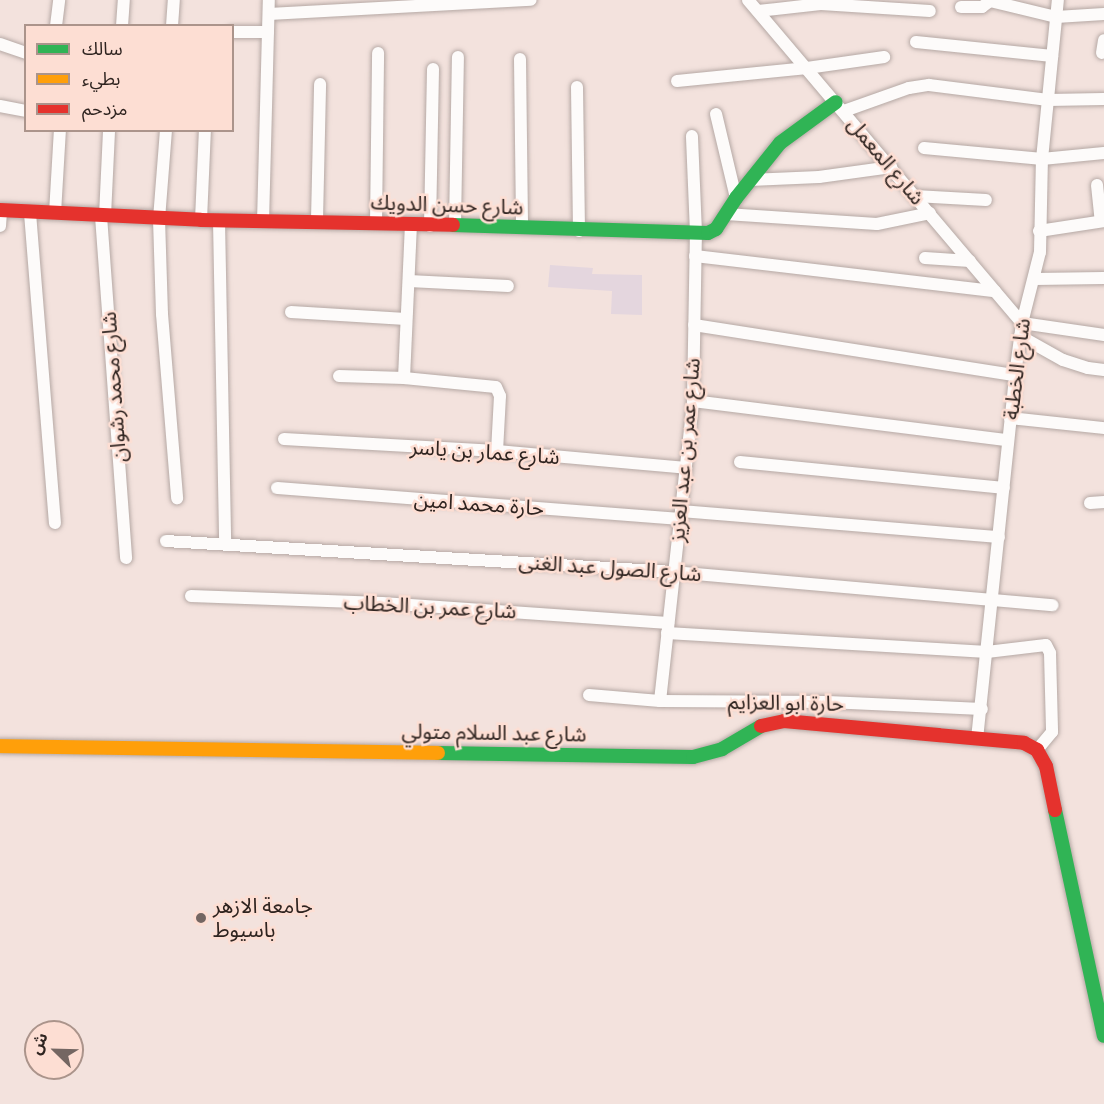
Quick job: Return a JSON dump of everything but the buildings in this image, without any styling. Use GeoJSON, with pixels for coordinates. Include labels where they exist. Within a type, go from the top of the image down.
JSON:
{"type":"FeatureCollection","features":[{"type":"Feature","properties":{"kind":"street"},"geometry":{"type":"LineString","coordinates":[[56,24],[59,0]]}},
{"type":"Feature","properties":{"kind":"street"},"geometry":{"type":"LineString","coordinates":[[122,24],[124,0]]}},
{"type":"Feature","properties":{"kind":"street"},"geometry":{"type":"LineString","coordinates":[[172,24],[174,0]]}},
{"type":"Feature","properties":{"kind":"street"},"geometry":{"type":"LineString","coordinates":[[263,222],[269,0]]}},
{"type":"Feature","properties":{"kind":"street"},"geometry":{"type":"LineString","coordinates":[[269,14],[531,0]]}},
{"type":"Feature","properties":{"kind":"street","name":"شارع المعمل"},"geometry":{"type":"LineString","coordinates":[[748,0],[1022,323]]}},
{"type":"Feature","properties":{"kind":"street","name":"شارع الخطبة"},"geometry":{"type":"LineString","coordinates":[[977,738],[982,709],[1020,336],[1040,252],[1042,159],[1059,0]]}},
{"type":"Feature","properties":{"kind":"street"},"geometry":{"type":"LineString","coordinates":[[961,7],[982,7],[990,2],[1056,17],[1104,14]]}},
{"type":"Feature","properties":{"kind":"street"},"geometry":{"type":"LineString","coordinates":[[758,11],[821,4],[930,11]]}},
{"type":"Feature","properties":{"kind":"street"},"geometry":{"type":"LineString","coordinates":[[234,32],[268,32]]}},
{"type":"Feature","properties":{"kind":"street"},"geometry":{"type":"LineString","coordinates":[[1102,53],[1104,40]]}},
{"type":"Feature","properties":{"kind":"street"},"geometry":{"type":"LineString","coordinates":[[916,42],[1052,56]]}},
{"type":"Feature","properties":{"kind":"street"},"geometry":{"type":"LineString","coordinates":[[0,44],[24,52]]}},
{"type":"Feature","properties":{"kind":"street"},"geometry":{"type":"LineString","coordinates":[[376,224],[378,53]]}},
{"type":"Feature","properties":{"kind":"street"},"geometry":{"type":"LineString","coordinates":[[455,225],[458,57]]}},
{"type":"Feature","properties":{"kind":"street"},"geometry":{"type":"LineString","coordinates":[[677,81],[807,68],[884,57]]}},
{"type":"Feature","properties":{"kind":"street"},"geometry":{"type":"LineString","coordinates":[[520,59],[522,228]]}},
{"type":"Feature","properties":{"kind":"street"},"geometry":{"type":"LineString","coordinates":[[430,226],[433,69]]}},
{"type":"Feature","properties":{"kind":"street"},"geometry":{"type":"LineString","coordinates":[[317,220],[320,84]]}},
{"type":"Feature","properties":{"kind":"street"},"geometry":{"type":"LineString","coordinates":[[840,107],[909,87],[929,85],[1048,100],[1104,99]]}},
{"type":"Feature","properties":{"kind":"street"},"geometry":{"type":"LineString","coordinates":[[577,87],[579,231]]}},
{"type":"Feature","properties":{"kind":"street"},"geometry":{"type":"LineString","coordinates":[[0,106],[24,111]]}},
{"type":"Feature","properties":{"kind":"street","name":"شارع حسن الدويك"},"geometry":{"type":"LineString","coordinates":[[0,210],[159,219],[263,222],[317,220],[579,231],[696,233],[713,231],[750,180],[791,133],[840,107]]}},
{"type":"Feature","properties":{"kind":"street"},"geometry":{"type":"LineString","coordinates":[[716,114],[736,198]]}},
{"type":"Feature","properties":{"kind":"street"},"geometry":{"type":"LineString","coordinates":[[55,213],[60,132]]}},
{"type":"Feature","properties":{"kind":"street","name":"شارع محمد رشوان"},"geometry":{"type":"LineString","coordinates":[[110,132],[103,216],[126,558]]}},
{"type":"Feature","properties":{"kind":"street"},"geometry":{"type":"LineString","coordinates":[[166,132],[159,219],[162,314],[177,498]]}},
{"type":"Feature","properties":{"kind":"street"},"geometry":{"type":"LineString","coordinates":[[201,220],[206,132]]}},
{"type":"Feature","properties":{"kind":"street","name":"شارع عمر بن عبد العزيز"},"geometry":{"type":"LineString","coordinates":[[660,701],[693,401],[696,233],[692,136]]}},
{"type":"Feature","properties":{"kind":"street"},"geometry":{"type":"LineString","coordinates":[[924,148],[1042,159],[1104,153]]}},
{"type":"Feature","properties":{"kind":"street"},"geometry":{"type":"LineString","coordinates":[[750,180],[819,177],[891,167]]}},
{"type":"Feature","properties":{"kind":"street"},"geometry":{"type":"LineString","coordinates":[[1040,231],[1102,221],[1097,185]]}},
{"type":"Feature","properties":{"kind":"street"},"geometry":{"type":"LineString","coordinates":[[915,196],[986,200]]}},
{"type":"Feature","properties":{"kind":"street"},"geometry":{"type":"LineString","coordinates":[[0,210],[0,226]]}},
{"type":"Feature","properties":{"kind":"street"},"geometry":{"type":"LineString","coordinates":[[30,213],[55,523]]}},
{"type":"Feature","properties":{"kind":"street"},"geometry":{"type":"LineString","coordinates":[[726,214],[877,224],[930,213]]}},
{"type":"Feature","properties":{"kind":"street"},"geometry":{"type":"LineString","coordinates":[[219,220],[225,544]]}},
{"type":"Feature","properties":{"kind":"street"},"geometry":{"type":"LineString","coordinates":[[404,378],[411,225]]}},
{"type":"Feature","properties":{"kind":"street"},"geometry":{"type":"LineString","coordinates":[[695,256],[995,291]]}},
{"type":"Feature","properties":{"kind":"street"},"geometry":{"type":"LineString","coordinates":[[925,258],[970,261]]}},
{"type":"Feature","properties":{"kind":"street"},"geometry":{"type":"LineString","coordinates":[[1035,279],[1104,278]]}},
{"type":"Feature","properties":{"kind":"street"},"geometry":{"type":"LineString","coordinates":[[409,281],[508,286]]}},
{"type":"Feature","properties":{"kind":"street"},"geometry":{"type":"LineString","coordinates":[[291,312],[406,319]]}},
{"type":"Feature","properties":{"kind":"street"},"geometry":{"type":"LineString","coordinates":[[1022,323],[1104,335]]}},
{"type":"Feature","properties":{"kind":"street"},"geometry":{"type":"LineString","coordinates":[[694,325],[1015,375]]}},
{"type":"Feature","properties":{"kind":"street"},"geometry":{"type":"LineString","coordinates":[[1020,336],[1063,360],[1104,370]]}},
{"type":"Feature","properties":{"kind":"street"},"geometry":{"type":"LineString","coordinates":[[339,376],[404,378],[496,387],[500,396],[497,451]]}},
{"type":"Feature","properties":{"kind":"street"},"geometry":{"type":"LineString","coordinates":[[693,401],[1008,440]]}},
{"type":"Feature","properties":{"kind":"street"},"geometry":{"type":"LineString","coordinates":[[1010,418],[1104,428]]}},
{"type":"Feature","properties":{"kind":"street","name":"شارع عمار بن ياسر"},"geometry":{"type":"LineString","coordinates":[[284,439],[497,451],[686,468]]}},
{"type":"Feature","properties":{"kind":"street"},"geometry":{"type":"LineString","coordinates":[[740,462],[1004,488]]}},
{"type":"Feature","properties":{"kind":"street","name":"حارة محمد امين"},"geometry":{"type":"LineString","coordinates":[[277,488],[999,537]]}},
{"type":"Feature","properties":{"kind":"street"},"geometry":{"type":"LineString","coordinates":[[1090,503],[1104,502]]}},
{"type":"Feature","properties":{"kind":"street","name":"شارع الصول عبد الغنى"},"geometry":{"type":"LineString","coordinates":[[166,541],[673,572],[1053,605]]}},
{"type":"Feature","properties":{"kind":"street","name":"شارع عمر بن الخطاب"},"geometry":{"type":"LineString","coordinates":[[191,596],[382,603],[668,628],[987,652],[1043,644],[1049,648],[1052,732],[1037,750]]}},
{"type":"Feature","properties":{"kind":"street","name":"حارة ابو العزايم"},"geometry":{"type":"LineString","coordinates":[[589,695],[660,701],[828,702],[982,709]]}},
{"type":"Feature","properties":{"kind":"street","name":"شارع عبد السلام متولي"},"geometry":{"type":"LineString","coordinates":[[0,746],[693,757],[722,749],[757,727],[784,721],[1024,743],[1037,750]]}},
{"type":"Feature","properties":{"kind":"street"},"geometry":{"type":"LineString","coordinates":[[1037,750],[1046,766],[1104,1036]]}},
{"type":"Feature","properties":{"kind":"traffic: fast"},"geometry":{"type":"LineString","coordinates":[[453,225],[708,233],[716,229],[736,198],[780,143],[836,102]]}},
{"type":"Feature","properties":{"kind":"traffic: fast"},"geometry":{"type":"LineString","coordinates":[[438,753],[693,757],[722,749],[761,726]]}},
{"type":"Feature","properties":{"kind":"traffic: fast"},"geometry":{"type":"LineString","coordinates":[[1055,810],[1104,1036]]}},
{"type":"Feature","properties":{"kind":"traffic: slow"},"geometry":{"type":"LineString","coordinates":[[0,746],[438,753]]}},
{"type":"Feature","properties":{"kind":"traffic: jam"},"geometry":{"type":"LineString","coordinates":[[0,210],[201,220],[453,225]]}},
{"type":"Feature","properties":{"kind":"traffic: jam"},"geometry":{"type":"LineString","coordinates":[[761,726],[784,721],[1024,743],[1037,750],[1046,766],[1055,810]]}},
{"type":"Feature","properties":{"kind":"place","name":"جامعة الازهر باسيوط"},"geometry":{"type":"Point","coordinates":[201,918]}}]}
